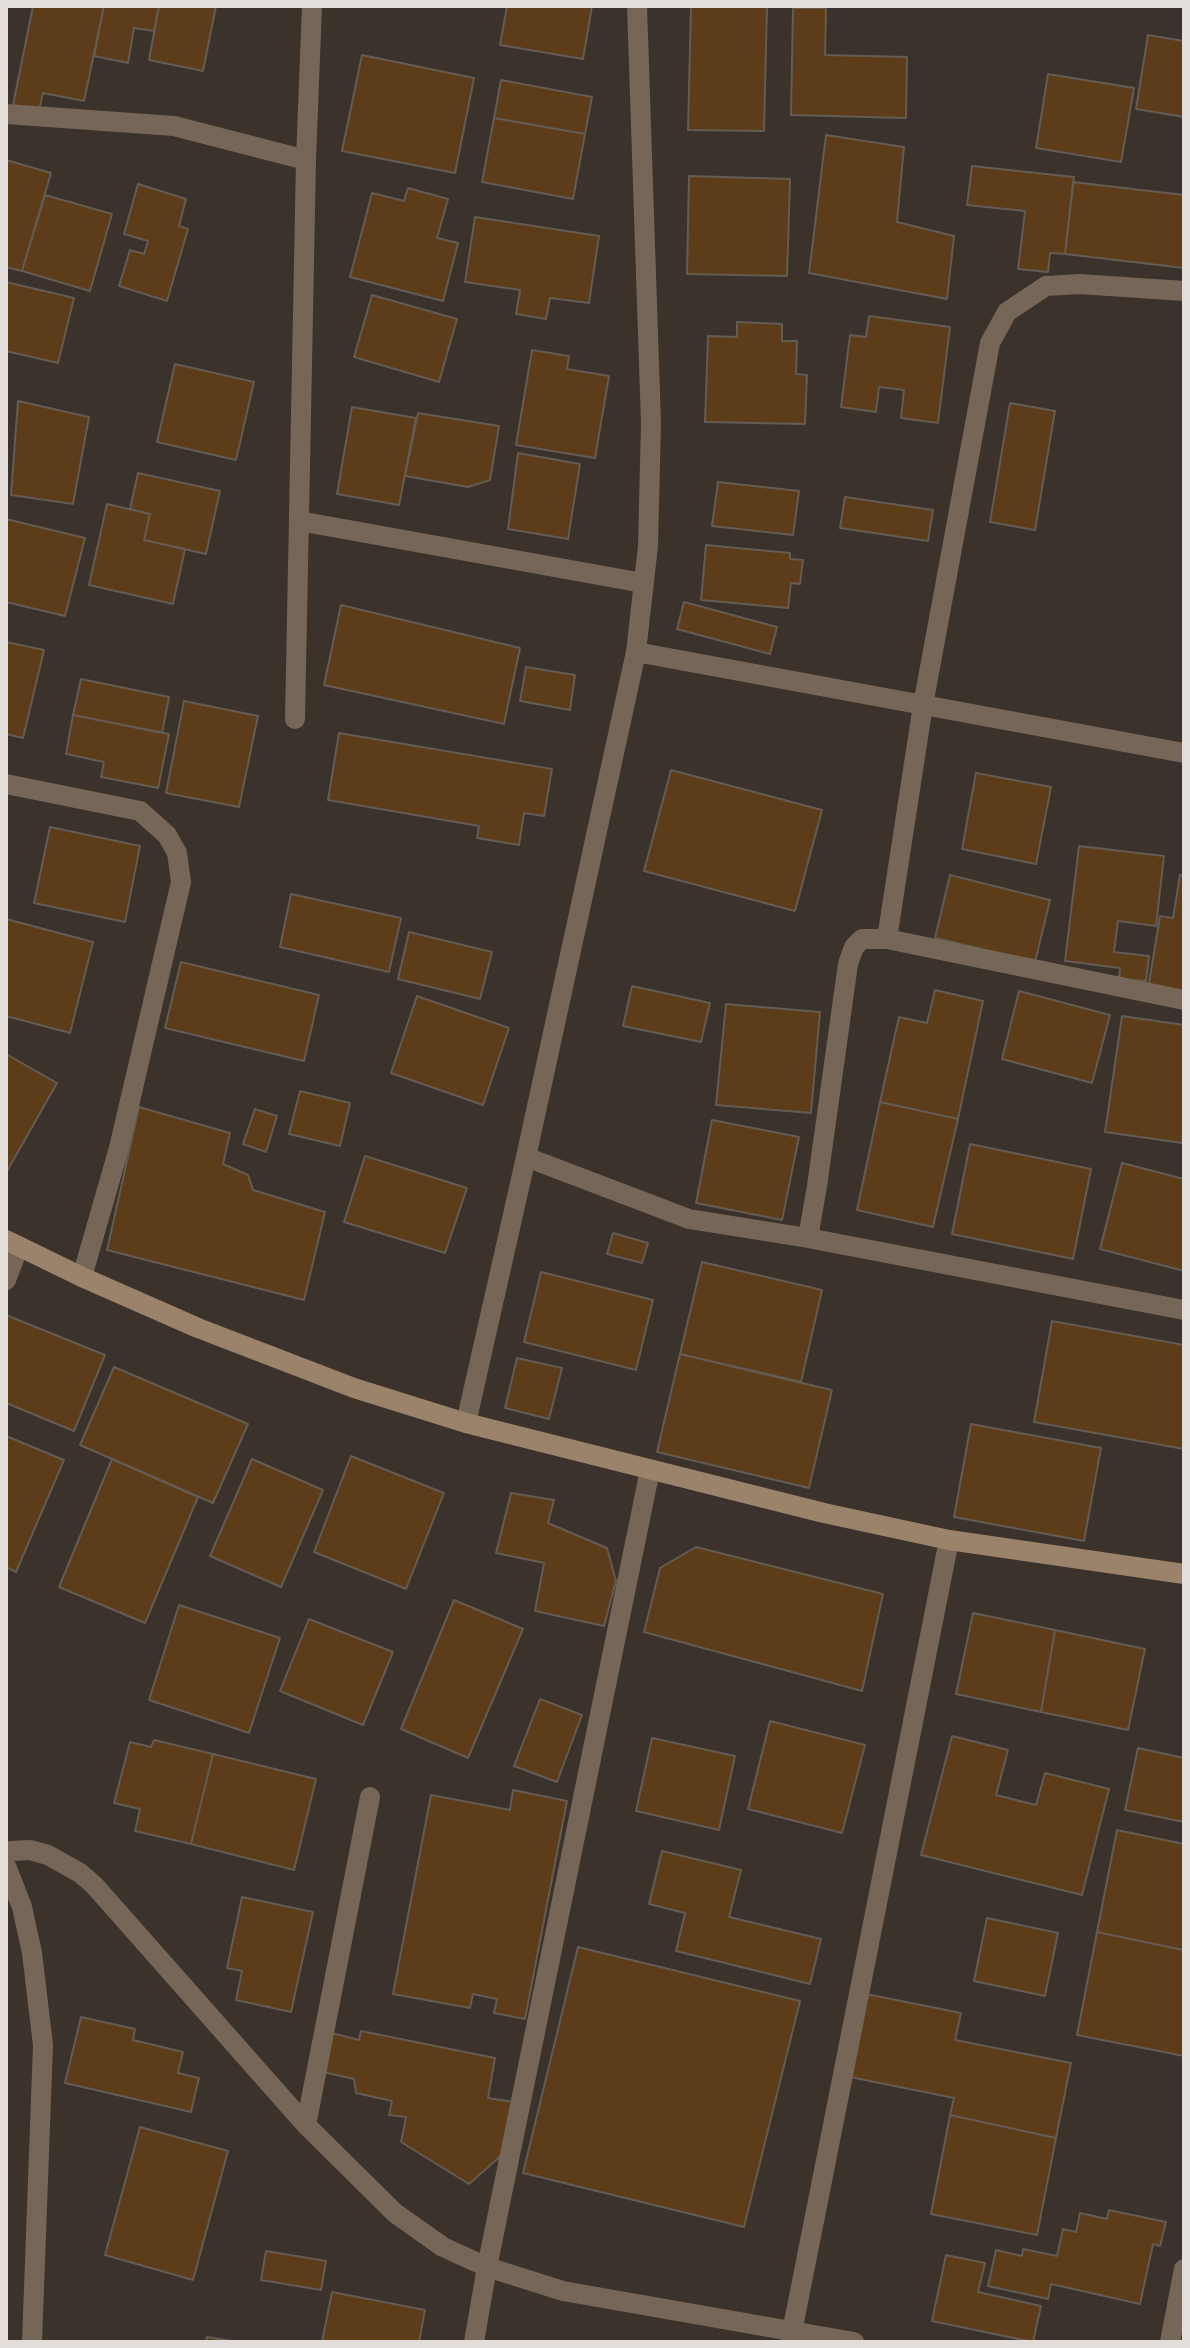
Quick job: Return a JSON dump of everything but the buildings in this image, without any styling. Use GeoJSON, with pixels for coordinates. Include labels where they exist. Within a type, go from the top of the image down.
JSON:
{"type":"FeatureCollection","features":[{"type":"Feature","properties":{"kind":"main road"},"geometry":{"type":"LineString","coordinates":[[12,1243],[198,1328],[354,1388],[466,1423],[824,1513],[949,1540],[1184,1574]]}},
{"type":"Feature","properties":{"kind":"street"},"geometry":{"type":"LineString","coordinates":[[295,719],[312,6]]}},
{"type":"Feature","properties":{"kind":"street"},"geometry":{"type":"LineString","coordinates":[[466,1423],[636,652],[648,546],[651,423],[637,6]]}},
{"type":"Feature","properties":{"kind":"street"},"geometry":{"type":"LineString","coordinates":[[6,114],[174,126],[306,160]]}},
{"type":"Feature","properties":{"kind":"street"},"geometry":{"type":"LineString","coordinates":[[887,939],[923,705],[990,343],[1007,312],[1046,286],[1079,284],[1184,291]]}},
{"type":"Feature","properties":{"kind":"street"},"geometry":{"type":"LineString","coordinates":[[299,521],[643,583]]}},
{"type":"Feature","properties":{"kind":"street"},"geometry":{"type":"LineString","coordinates":[[636,652],[1184,753]]}},
{"type":"Feature","properties":{"kind":"street"},"geometry":{"type":"LineString","coordinates":[[6,784],[140,811],[167,835],[177,853],[181,882],[119,1148],[82,1277]]}},
{"type":"Feature","properties":{"kind":"street"},"geometry":{"type":"LineString","coordinates":[[808,1238],[848,964],[854,947],[862,939],[887,939],[1184,1000]]}},
{"type":"Feature","properties":{"kind":"street"},"geometry":{"type":"LineString","coordinates":[[526,1157],[689,1219],[808,1238],[1184,1310]]}},
{"type":"Feature","properties":{"kind":"street"},"geometry":{"type":"LineString","coordinates":[[6,1280],[12,1243]]}},
{"type":"Feature","properties":{"kind":"street"},"geometry":{"type":"LineString","coordinates":[[474,2342],[650,1470]]}},
{"type":"Feature","properties":{"kind":"street"},"geometry":{"type":"LineString","coordinates":[[791,2336],[949,1540]]}},
{"type":"Feature","properties":{"kind":"street"},"geometry":{"type":"LineString","coordinates":[[306,2125],[370,1797]]}},
{"type":"Feature","properties":{"kind":"street"},"geometry":{"type":"LineString","coordinates":[[6,1854],[30,1850],[48,1855],[80,1873],[94,1885],[306,2125],[395,2213],[443,2247],[487,2267],[563,2291],[791,2336],[854,2342]]}},
{"type":"Feature","properties":{"kind":"street"},"geometry":{"type":"LineString","coordinates":[[6,1866],[22,1907],[32,1953],[43,2045],[32,2342]]}},
{"type":"Feature","properties":{"kind":"street"},"geometry":{"type":"LineString","coordinates":[[1170,2342],[1184,2269]]}}]}
